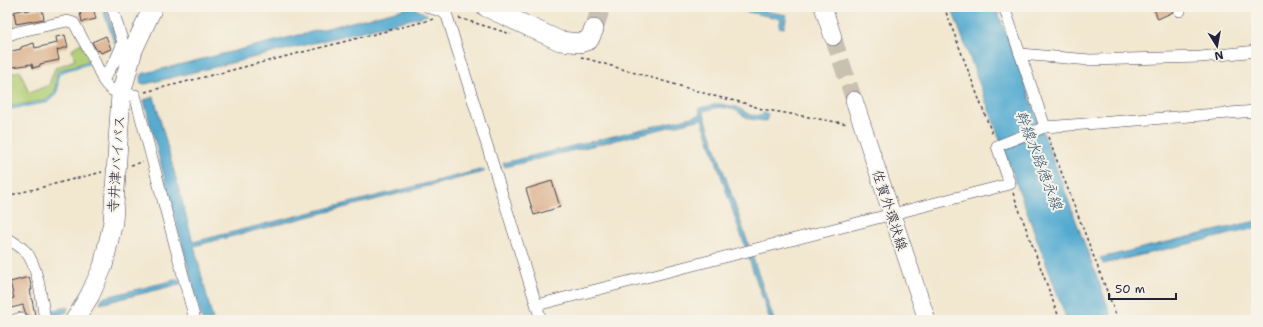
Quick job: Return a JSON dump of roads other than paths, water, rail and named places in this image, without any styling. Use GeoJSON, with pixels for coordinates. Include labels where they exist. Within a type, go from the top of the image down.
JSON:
{"type":"FeatureCollection","features":[{"type":"Feature","properties":{"kind":"highway","name":"寺井津バイパス"},"geometry":{"type":"LineString","coordinates":[[75,320],[90,295],[103,266],[113,222],[116,169],[128,94],[133,50],[153,7]]}},
{"type":"Feature","properties":{"kind":"highway"},"geometry":{"type":"LineString","coordinates":[[486,7],[560,41],[580,43],[589,40],[594,30]]}},
{"type":"Feature","properties":{"kind":"main road"},"geometry":{"type":"LineString","coordinates":[[823,7],[833,37]]}},
{"type":"Feature","properties":{"kind":"main road","name":"佐賀外環状線"},"geometry":{"type":"LineString","coordinates":[[854,100],[927,320]]}},
{"type":"Feature","properties":{"kind":"street"},"geometry":{"type":"LineString","coordinates":[[103,80],[116,59],[123,43],[112,7]]}},
{"type":"Feature","properties":{"kind":"street"},"geometry":{"type":"LineString","coordinates":[[428,7],[443,12],[447,16],[541,320]]}},
{"type":"Feature","properties":{"kind":"street"},"geometry":{"type":"LineString","coordinates":[[1004,7],[1045,127]]}},
{"type":"Feature","properties":{"kind":"street"},"geometry":{"type":"LineString","coordinates":[[7,36],[17,32],[67,21],[74,23],[108,87],[114,92],[128,94],[152,160],[195,320]]}},
{"type":"Feature","properties":{"kind":"street"},"geometry":{"type":"LineString","coordinates":[[1020,54],[1090,60],[1201,57],[1256,51]]}},
{"type":"Feature","properties":{"kind":"street"},"geometry":{"type":"LineString","coordinates":[[537,305],[1010,184],[996,146],[1045,127],[1256,111]]}},
{"type":"Feature","properties":{"kind":"street"},"geometry":{"type":"LineString","coordinates":[[7,238],[26,252],[32,261],[45,320]]}},
{"type":"Feature","properties":{"kind":"water"},"geometry":{"type":"Polygon","coordinates":[[[102,7],[106,7],[117,43],[115,45],[102,7]]]}},
{"type":"Feature","properties":{"kind":"water"},"geometry":{"type":"Polygon","coordinates":[[[412,7],[428,15],[145,84],[140,83],[142,74],[412,7]]]}},
{"type":"Feature","properties":{"kind":"water"},"geometry":{"type":"Polygon","coordinates":[[[725,7],[744,7],[787,15],[784,28],[779,27],[781,19],[725,7]]]}},
{"type":"Feature","properties":{"kind":"water","name":"幹線水路徳永線"},"geometry":{"type":"Polygon","coordinates":[[[951,7],[996,7],[1113,320],[1067,320],[951,7]]]}},
{"type":"Feature","properties":{"kind":"water"},"geometry":{"type":"Polygon","coordinates":[[[154,97],[193,242],[484,169],[484,172],[194,246],[213,320],[202,320],[144,100],[154,97]]]}},
{"type":"Feature","properties":{"kind":"water"},"geometry":{"type":"Polygon","coordinates":[[[719,104],[737,107],[750,115],[762,116],[763,113],[768,114],[766,121],[749,119],[735,110],[720,107],[703,111],[749,246],[745,247],[702,119],[505,167],[503,163],[700,115],[699,108],[719,104]]]}},
{"type":"Feature","properties":{"kind":"water"},"geometry":{"type":"Polygon","coordinates":[[[1256,221],[1256,228],[1103,264],[1100,258],[1256,221]]]}},
{"type":"Feature","properties":{"kind":"water"},"geometry":{"type":"Polygon","coordinates":[[[752,255],[774,320],[770,320],[748,256],[752,255]]]}},
{"type":"Feature","properties":{"kind":"water"},"geometry":{"type":"Polygon","coordinates":[[[179,279],[180,284],[100,304],[102,298],[179,279]]]}},
{"type":"Feature","properties":{"kind":"water"},"geometry":{"type":"Polygon","coordinates":[[[68,307],[67,312],[49,317],[48,311],[68,307]]]}},
{"type":"Feature","properties":{"kind":"waterway"},"geometry":{"type":"LineString","coordinates":[[7,109],[47,102],[57,92],[58,75],[60,72],[89,63]]}},
{"type":"Feature","properties":{"kind":"tunnel"},"geometry":{"type":"LineString","coordinates":[[594,29],[601,7]]}},
{"type":"Feature","properties":{"kind":"tunnel"},"geometry":{"type":"LineString","coordinates":[[833,37],[854,100]]}}]}
